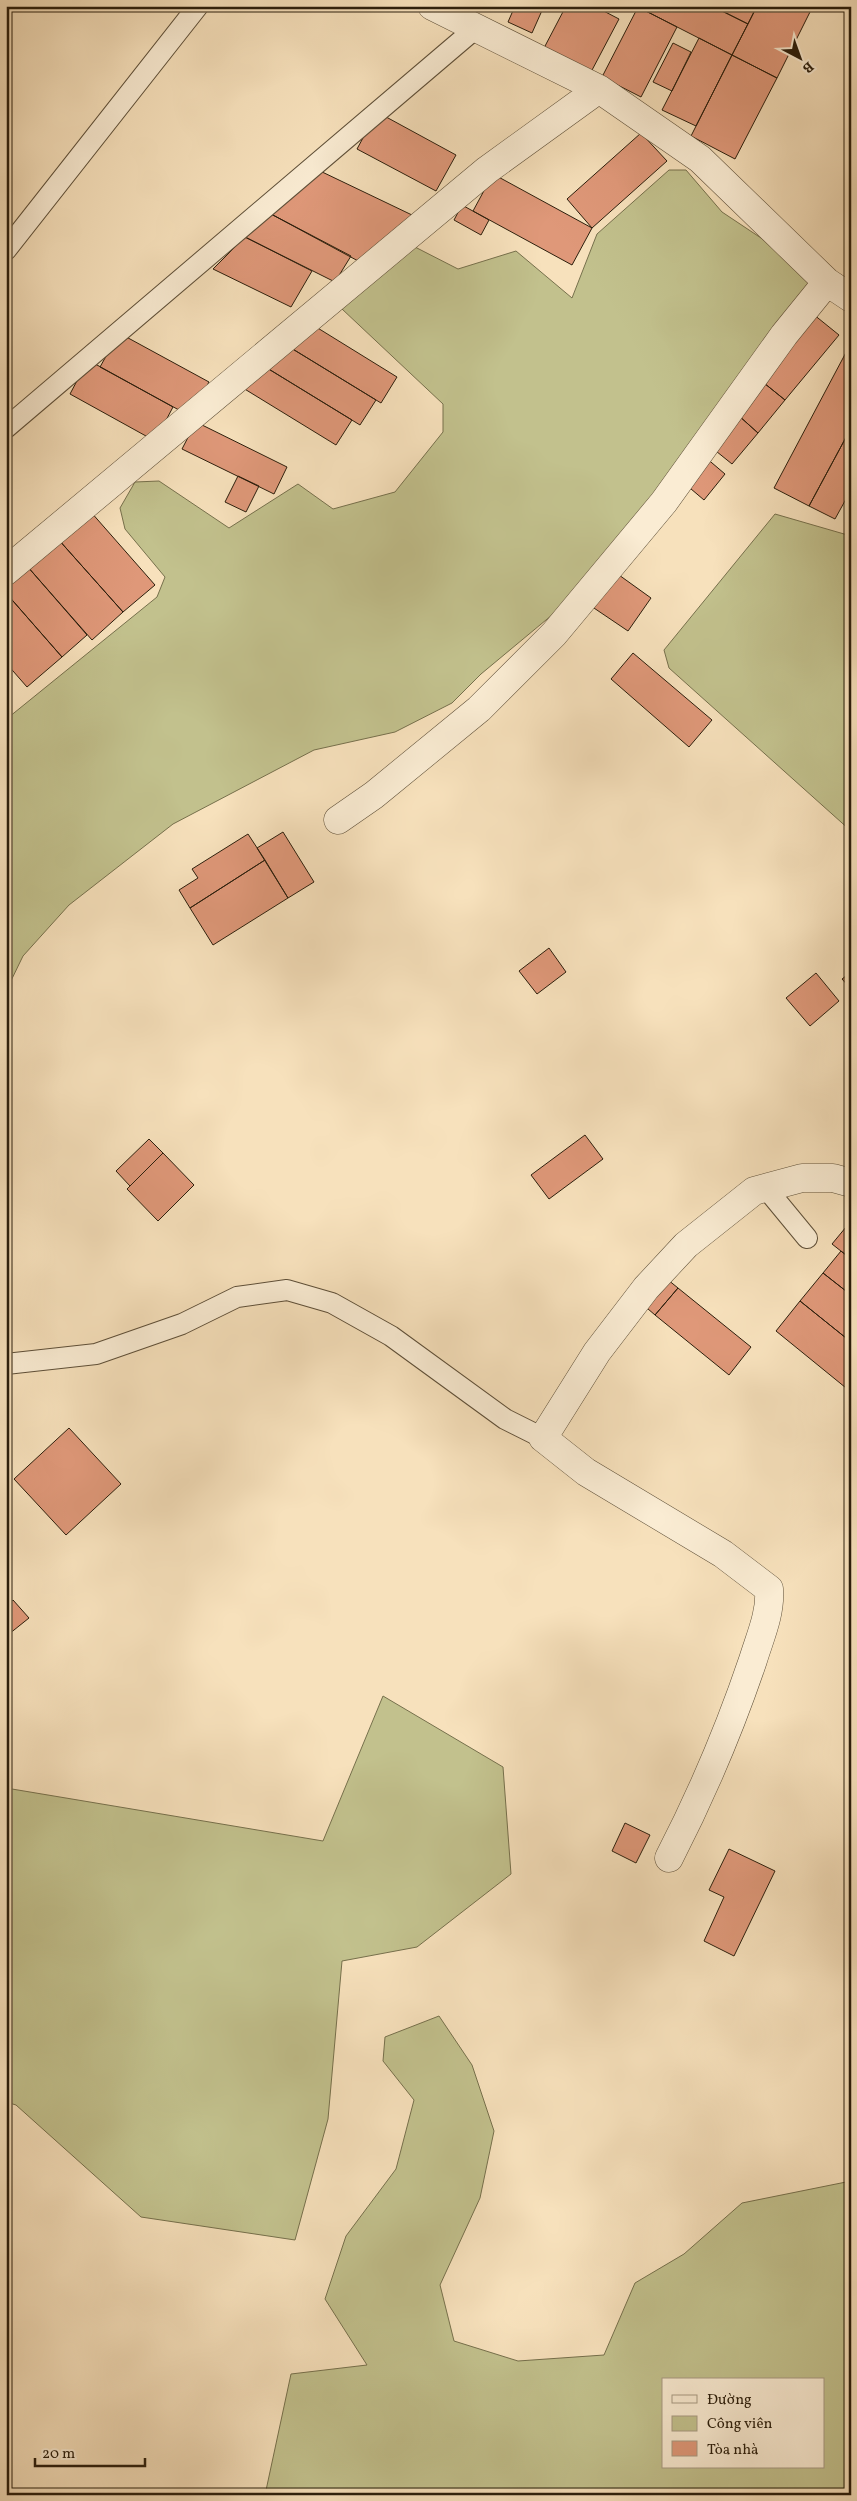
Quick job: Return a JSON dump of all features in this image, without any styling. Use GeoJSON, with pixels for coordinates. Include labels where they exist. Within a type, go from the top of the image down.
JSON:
{"type":"FeatureCollection","features":[{"type":"Feature","properties":{"kind":"street"},"geometry":{"type":"LineString","coordinates":[[432,6],[599,89],[700,159],[827,282],[851,298]]}},
{"type":"Feature","properties":{"kind":"street"},"geometry":{"type":"LineString","coordinates":[[6,571],[487,170],[599,89]]}},
{"type":"Feature","properties":{"kind":"street"},"geometry":{"type":"LineString","coordinates":[[338,820],[374,795],[479,709],[554,634],[664,502],[784,335],[827,282]]}},
{"type":"Feature","properties":{"kind":"street"},"geometry":{"type":"LineString","coordinates":[[669,1858],[695,1809],[738,1705],[770,1602],[769,1590],[723,1554],[586,1472],[543,1438],[597,1352],[646,1288],[686,1245],[754,1191],[802,1178],[833,1178],[851,1183]]}},
{"type":"Feature","properties":{"kind":"lane"},"geometry":{"type":"LineString","coordinates":[[6,250],[198,6]]}},
{"type":"Feature","properties":{"kind":"lane"},"geometry":{"type":"LineString","coordinates":[[6,428],[476,28]]}},
{"type":"Feature","properties":{"kind":"lane"},"geometry":{"type":"LineString","coordinates":[[765,1187],[807,1238]]}},
{"type":"Feature","properties":{"kind":"lane"},"geometry":{"type":"LineString","coordinates":[[6,1364],[96,1354],[182,1324],[237,1297],[288,1290],[332,1303],[391,1336],[505,1419],[543,1438]]}},
{"type":"Feature","properties":{"kind":"green space"},"geometry":{"type":"Polygon","coordinates":[[[669,170],[686,170],[722,212],[800,264],[813,287],[644,508],[558,610],[481,674],[452,703],[395,732],[314,750],[173,824],[69,905],[23,956],[6,991],[6,728],[9,717],[157,597],[165,577],[125,529],[120,508],[135,482],[159,481],[229,528],[298,484],[333,509],[395,492],[443,432],[443,404],[342,309],[349,296],[415,247],[458,269],[516,251],[572,298],[597,234],[669,170]]]}},
{"type":"Feature","properties":{"kind":"green space"},"geometry":{"type":"Polygon","coordinates":[[[775,514],[851,536],[851,831],[669,668],[664,650],[775,514]]]}},
{"type":"Feature","properties":{"kind":"green space"},"geometry":{"type":"Polygon","coordinates":[[[383,1696],[503,1767],[511,1874],[417,1947],[342,1961],[328,2119],[295,2240],[141,2217],[16,2105],[6,2102],[6,1788],[323,1841],[383,1696]]]}},
{"type":"Feature","properties":{"kind":"green space"},"geometry":{"type":"Polygon","coordinates":[[[439,2016],[472,2065],[494,2131],[480,2198],[440,2285],[454,2341],[518,2361],[604,2355],[635,2283],[684,2254],[742,2203],[851,2181],[851,2495],[265,2495],[291,2374],[367,2365],[325,2299],[346,2236],[396,2169],[414,2100],[383,2061],[385,2037],[439,2016]]]}},
{"type":"Feature","properties":{"kind":"building"},"geometry":{"type":"Polygon","coordinates":[[[515,6],[544,6],[532,33],[508,22],[515,6]]]}},
{"type":"Feature","properties":{"kind":"building"},"geometry":{"type":"Polygon","coordinates":[[[566,6],[594,6],[619,19],[591,72],[544,48],[566,6]]]}},
{"type":"Feature","properties":{"kind":"building"},"geometry":{"type":"Polygon","coordinates":[[[712,6],[757,6],[748,24],[712,6]]]}},
{"type":"Feature","properties":{"kind":"building"},"geometry":{"type":"Polygon","coordinates":[[[712,6],[748,24],[732,55],[638,7],[712,6]]]}},
{"type":"Feature","properties":{"kind":"building"},"geometry":{"type":"Polygon","coordinates":[[[757,6],[813,6],[777,78],[732,55],[757,6]]]}},
{"type":"Feature","properties":{"kind":"building"},"geometry":{"type":"Polygon","coordinates":[[[638,7],[677,27],[641,97],[602,77],[638,7]]]}},
{"type":"Feature","properties":{"kind":"building"},"geometry":{"type":"Polygon","coordinates":[[[699,38],[732,55],[696,126],[662,110],[699,38]]]}},
{"type":"Feature","properties":{"kind":"building"},"geometry":{"type":"Polygon","coordinates":[[[673,43],[691,52],[672,91],[653,82],[673,43]]]}},
{"type":"Feature","properties":{"kind":"building"},"geometry":{"type":"Polygon","coordinates":[[[732,55],[777,78],[735,159],[691,136],[732,55]]]}},
{"type":"Feature","properties":{"kind":"building"},"geometry":{"type":"Polygon","coordinates":[[[377,112],[456,155],[436,191],[357,149],[377,112]]]}},
{"type":"Feature","properties":{"kind":"building"},"geometry":{"type":"Polygon","coordinates":[[[641,133],[667,161],[592,228],[567,199],[641,133]]]}},
{"type":"Feature","properties":{"kind":"building"},"geometry":{"type":"Polygon","coordinates":[[[318,170],[412,215],[360,262],[271,214],[318,170]]]}},
{"type":"Feature","properties":{"kind":"building"},"geometry":{"type":"Polygon","coordinates":[[[493,174],[592,228],[572,265],[473,211],[493,174]]]}},
{"type":"Feature","properties":{"kind":"building"},"geometry":{"type":"Polygon","coordinates":[[[462,205],[489,220],[481,235],[454,220],[462,205]]]}},
{"type":"Feature","properties":{"kind":"building"},"geometry":{"type":"Polygon","coordinates":[[[271,214],[351,256],[335,282],[245,237],[271,214]]]}},
{"type":"Feature","properties":{"kind":"building"},"geometry":{"type":"Polygon","coordinates":[[[245,237],[312,271],[291,307],[213,269],[245,237]]]}},
{"type":"Feature","properties":{"kind":"building"},"geometry":{"type":"Polygon","coordinates":[[[813,314],[839,335],[785,400],[759,379],[813,314]]]}},
{"type":"Feature","properties":{"kind":"building"},"geometry":{"type":"Polygon","coordinates":[[[308,322],[397,377],[381,403],[291,348],[308,322]]]}},
{"type":"Feature","properties":{"kind":"building"},"geometry":{"type":"Polygon","coordinates":[[[119,333],[209,382],[190,416],[100,367],[119,333]]]}},
{"type":"Feature","properties":{"kind":"building"},"geometry":{"type":"Polygon","coordinates":[[[851,343],[851,428],[809,506],[774,488],[851,343]]]}},
{"type":"Feature","properties":{"kind":"building"},"geometry":{"type":"Polygon","coordinates":[[[291,348],[376,400],[360,425],[267,368],[291,348]]]}},
{"type":"Feature","properties":{"kind":"building"},"geometry":{"type":"Polygon","coordinates":[[[88,360],[173,407],[155,441],[70,394],[88,360]]]}},
{"type":"Feature","properties":{"kind":"building"},"geometry":{"type":"Polygon","coordinates":[[[267,368],[352,420],[336,445],[243,388],[267,368]]]}},
{"type":"Feature","properties":{"kind":"building"},"geometry":{"type":"Polygon","coordinates":[[[764,383],[785,400],[758,433],[738,415],[764,383]]]}},
{"type":"Feature","properties":{"kind":"building"},"geometry":{"type":"Polygon","coordinates":[[[738,415],[758,433],[732,464],[711,447],[738,415]]]}},
{"type":"Feature","properties":{"kind":"building"},"geometry":{"type":"Polygon","coordinates":[[[196,422],[287,467],[274,494],[182,449],[196,422]]]}},
{"type":"Feature","properties":{"kind":"building"},"geometry":{"type":"Polygon","coordinates":[[[851,428],[851,490],[835,519],[809,506],[851,428]]]}},
{"type":"Feature","properties":{"kind":"building"},"geometry":{"type":"Polygon","coordinates":[[[705,457],[725,474],[704,500],[684,483],[705,457]]]}},
{"type":"Feature","properties":{"kind":"building"},"geometry":{"type":"Polygon","coordinates":[[[238,476],[259,486],[246,512],[225,502],[238,476]]]}},
{"type":"Feature","properties":{"kind":"building"},"geometry":{"type":"Polygon","coordinates":[[[90,511],[155,585],[123,612],[58,539],[90,511]]]}},
{"type":"Feature","properties":{"kind":"building"},"geometry":{"type":"Polygon","coordinates":[[[58,539],[123,612],[92,640],[27,566],[58,539]]]}},
{"type":"Feature","properties":{"kind":"building"},"geometry":{"type":"Polygon","coordinates":[[[27,566],[87,635],[62,657],[6,593],[6,584],[27,566]]]}},
{"type":"Feature","properties":{"kind":"building"},"geometry":{"type":"Polygon","coordinates":[[[612,570],[651,598],[628,631],[588,604],[612,570]]]}},
{"type":"Feature","properties":{"kind":"building"},"geometry":{"type":"Polygon","coordinates":[[[6,593],[62,657],[27,687],[6,663],[6,593]]]}},
{"type":"Feature","properties":{"kind":"building"},"geometry":{"type":"Polygon","coordinates":[[[633,653],[712,720],[689,747],[611,679],[633,653]]]}},
{"type":"Feature","properties":{"kind":"building"},"geometry":{"type":"Polygon","coordinates":[[[283,832],[314,882],[288,898],[257,848],[283,832]]]}},
{"type":"Feature","properties":{"kind":"building"},"geometry":{"type":"Polygon","coordinates":[[[248,834],[265,860],[190,908],[179,890],[198,878],[192,869],[248,834]]]}},
{"type":"Feature","properties":{"kind":"building"},"geometry":{"type":"Polygon","coordinates":[[[265,860],[288,898],[213,945],[190,908],[265,860]]]}},
{"type":"Feature","properties":{"kind":"building"},"geometry":{"type":"Polygon","coordinates":[[[549,948],[566,972],[537,994],[519,971],[549,948]]]}},
{"type":"Feature","properties":{"kind":"building"},"geometry":{"type":"Polygon","coordinates":[[[851,972],[851,989],[842,979],[851,972]]]}},
{"type":"Feature","properties":{"kind":"building"},"geometry":{"type":"Polygon","coordinates":[[[816,973],[839,1001],[810,1026],[786,998],[816,973]]]}},
{"type":"Feature","properties":{"kind":"building"},"geometry":{"type":"Polygon","coordinates":[[[585,1135],[603,1159],[549,1199],[531,1175],[585,1135]]]}},
{"type":"Feature","properties":{"kind":"building"},"geometry":{"type":"Polygon","coordinates":[[[149,1139],[163,1153],[130,1186],[116,1171],[149,1139]]]}},
{"type":"Feature","properties":{"kind":"building"},"geometry":{"type":"Polygon","coordinates":[[[163,1153],[194,1185],[158,1221],[127,1189],[163,1153]]]}},
{"type":"Feature","properties":{"kind":"building"},"geometry":{"type":"Polygon","coordinates":[[[851,1221],[851,1259],[832,1244],[851,1221]]]}},
{"type":"Feature","properties":{"kind":"building"},"geometry":{"type":"Polygon","coordinates":[[[841,1251],[851,1259],[851,1295],[823,1273],[841,1251]]]}},
{"type":"Feature","properties":{"kind":"building"},"geometry":{"type":"Polygon","coordinates":[[[823,1273],[851,1295],[851,1342],[800,1301],[823,1273]]]}},
{"type":"Feature","properties":{"kind":"building"},"geometry":{"type":"Polygon","coordinates":[[[662,1275],[678,1288],[655,1315],[640,1302],[662,1275]]]}},
{"type":"Feature","properties":{"kind":"building"},"geometry":{"type":"Polygon","coordinates":[[[678,1288],[751,1347],[729,1375],[655,1315],[678,1288]]]}},
{"type":"Feature","properties":{"kind":"building"},"geometry":{"type":"Polygon","coordinates":[[[800,1301],[851,1342],[851,1392],[776,1331],[800,1301]]]}},
{"type":"Feature","properties":{"kind":"building"},"geometry":{"type":"Polygon","coordinates":[[[69,1428],[121,1484],[66,1535],[14,1479],[69,1428]]]}},
{"type":"Feature","properties":{"kind":"building"},"geometry":{"type":"Polygon","coordinates":[[[13,1600],[29,1618],[9,1634],[6,1631],[6,1606],[13,1600]]]}},
{"type":"Feature","properties":{"kind":"building"},"geometry":{"type":"Polygon","coordinates":[[[625,1823],[650,1835],[636,1863],[612,1851],[625,1823]]]}},
{"type":"Feature","properties":{"kind":"building"},"geometry":{"type":"Polygon","coordinates":[[[729,1849],[775,1871],[734,1956],[704,1941],[724,1897],[709,1890],[729,1849]]]}}]}
